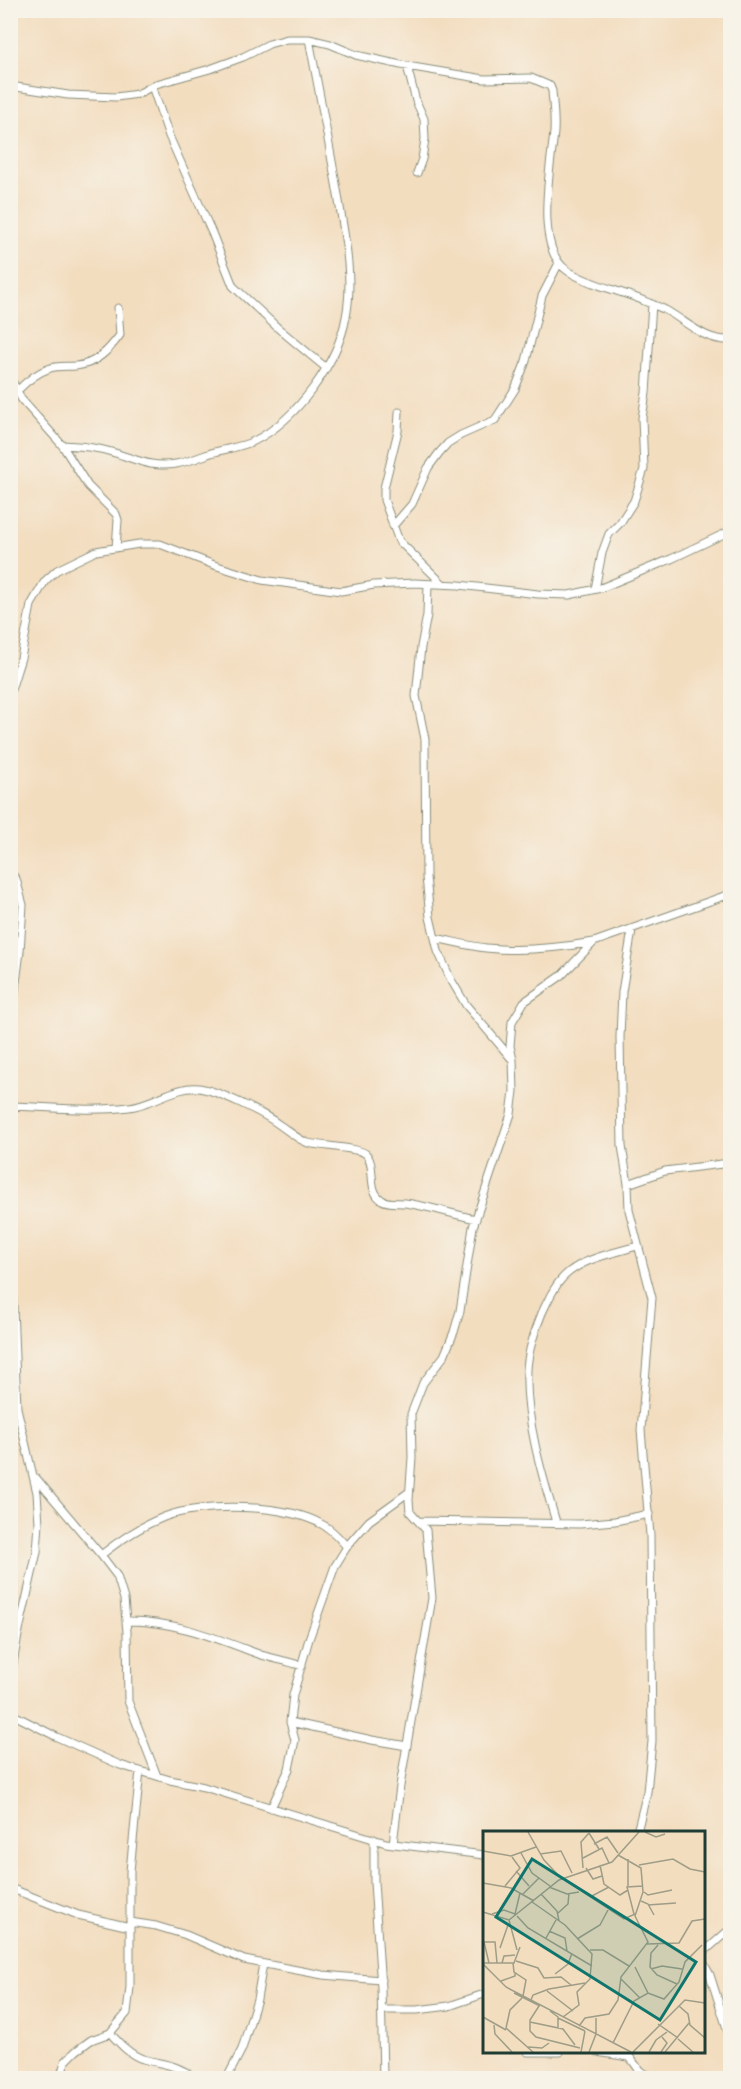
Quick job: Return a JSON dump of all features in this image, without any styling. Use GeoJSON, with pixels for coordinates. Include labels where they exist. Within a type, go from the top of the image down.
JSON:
{"type":"FeatureCollection","features":[{"type":"Feature","properties":{"kind":"street"},"geometry":{"type":"LineString","coordinates":[[10,86],[68,95],[116,97],[138,94],[287,39],[309,39],[330,44],[356,55],[407,66],[484,78],[531,78],[550,87],[552,91],[554,129],[547,224],[551,252],[559,263],[580,277],[668,311],[693,329],[718,339],[730,340]]}},
{"type":"Feature","properties":{"kind":"street"},"geometry":{"type":"LineString","coordinates":[[62,445],[90,446],[152,466],[178,464],[253,442],[294,410],[314,387],[337,345],[346,316],[349,276],[332,157],[309,39]]}},
{"type":"Feature","properties":{"kind":"street"},"geometry":{"type":"LineString","coordinates":[[407,66],[416,101],[424,119],[425,139],[417,173]]}},
{"type":"Feature","properties":{"kind":"street"},"geometry":{"type":"LineString","coordinates":[[152,87],[169,136],[233,286],[279,329],[325,367]]}},
{"type":"Feature","properties":{"kind":"street"},"geometry":{"type":"LineString","coordinates":[[393,526],[412,504],[428,468],[439,453],[448,443],[495,420],[515,389],[526,361],[542,296],[559,263]]}},
{"type":"Feature","properties":{"kind":"street"},"geometry":{"type":"LineString","coordinates":[[595,589],[602,553],[609,534],[620,523],[634,501],[644,469],[642,418],[646,393],[652,304]]}},
{"type":"Feature","properties":{"kind":"street"},"geometry":{"type":"LineString","coordinates":[[18,390],[31,377],[51,368],[76,366],[98,358],[110,348],[120,334],[118,308]]}},
{"type":"Feature","properties":{"kind":"street"},"geometry":{"type":"LineString","coordinates":[[10,377],[22,400],[62,445],[88,486],[116,514],[118,520],[116,548]]}},
{"type":"Feature","properties":{"kind":"street"},"geometry":{"type":"LineString","coordinates":[[399,412],[398,430],[384,488],[384,500],[399,541],[444,584]]}},
{"type":"Feature","properties":{"kind":"street"},"geometry":{"type":"LineString","coordinates":[[10,693],[21,658],[32,605],[45,582],[57,570],[96,551],[139,544],[160,544],[214,565],[262,580],[341,591],[374,585],[444,584],[569,595],[595,589],[671,559],[730,531]]}},
{"type":"Feature","properties":{"kind":"street"},"geometry":{"type":"LineString","coordinates":[[428,584],[427,615],[416,696],[425,739],[426,877],[430,917],[438,951],[450,978],[466,1005],[513,1060]]}},
{"type":"Feature","properties":{"kind":"street"},"geometry":{"type":"LineString","coordinates":[[10,872],[21,890],[23,905],[10,1030]]}},
{"type":"Feature","properties":{"kind":"street"},"geometry":{"type":"LineString","coordinates":[[435,938],[484,948],[521,950],[562,948],[594,942],[632,930],[730,894]]}},
{"type":"Feature","properties":{"kind":"street"},"geometry":{"type":"LineString","coordinates":[[632,930],[622,992],[620,1037],[622,1146],[628,1184],[628,1210],[652,1298],[641,1430],[649,1514],[652,1741],[647,1792],[637,1831]]}},
{"type":"Feature","properties":{"kind":"street"},"geometry":{"type":"LineString","coordinates":[[393,1844],[432,1598],[426,1530],[410,1512],[411,1414],[423,1383],[444,1356],[454,1332],[460,1311],[476,1219],[512,1114],[514,1091],[510,1046],[512,1022],[524,1002],[561,976],[594,942]]}},
{"type":"Feature","properties":{"kind":"street"},"geometry":{"type":"LineString","coordinates":[[10,1106],[131,1107],[157,1100],[177,1090],[196,1087],[209,1090],[266,1116],[307,1142],[346,1150],[357,1149],[365,1154],[369,1161],[374,1190],[384,1201],[405,1203],[476,1219]]}},
{"type":"Feature","properties":{"kind":"street"},"geometry":{"type":"LineString","coordinates":[[628,1184],[665,1171],[730,1163]]}},
{"type":"Feature","properties":{"kind":"street"},"geometry":{"type":"LineString","coordinates":[[10,1231],[12,1342],[17,1408],[34,1476],[39,1523],[37,1552],[10,1681]]}},
{"type":"Feature","properties":{"kind":"street"},"geometry":{"type":"LineString","coordinates":[[556,1522],[544,1482],[528,1398],[527,1369],[533,1335],[547,1301],[558,1283],[570,1271],[584,1263],[637,1246]]}},
{"type":"Feature","properties":{"kind":"street"},"geometry":{"type":"LineString","coordinates":[[34,1476],[117,1576],[124,1599],[126,1621],[128,1701],[157,1776]]}},
{"type":"Feature","properties":{"kind":"street"},"geometry":{"type":"LineString","coordinates":[[271,1808],[289,1768],[295,1740],[290,1722],[293,1695],[335,1566],[347,1547],[369,1521],[409,1492]]}},
{"type":"Feature","properties":{"kind":"street"},"geometry":{"type":"LineString","coordinates":[[101,1555],[124,1536],[164,1517],[189,1510],[211,1508],[275,1510],[311,1520],[336,1534],[347,1547]]}},
{"type":"Feature","properties":{"kind":"street"},"geometry":{"type":"LineString","coordinates":[[419,1521],[580,1524],[615,1521],[649,1514]]}},
{"type":"Feature","properties":{"kind":"street"},"geometry":{"type":"LineString","coordinates":[[126,1621],[143,1621],[219,1638],[276,1660],[289,1661],[302,1666]]}},
{"type":"Feature","properties":{"kind":"street"},"geometry":{"type":"LineString","coordinates":[[10,1713],[57,1737],[120,1765],[140,1771],[204,1787],[393,1844],[483,1855]]}},
{"type":"Feature","properties":{"kind":"street"},"geometry":{"type":"LineString","coordinates":[[290,1722],[407,1746]]}},
{"type":"Feature","properties":{"kind":"street"},"geometry":{"type":"LineString","coordinates":[[60,2079],[65,2062],[76,2050],[110,2033],[127,2013],[130,1987],[132,1848],[140,1771]]}},
{"type":"Feature","properties":{"kind":"street"},"geometry":{"type":"LineString","coordinates":[[374,1839],[383,2079]]}},
{"type":"Feature","properties":{"kind":"street"},"geometry":{"type":"LineString","coordinates":[[10,1888],[78,1915],[186,1935],[244,1960],[323,1975],[381,1980]]}},
{"type":"Feature","properties":{"kind":"street"},"geometry":{"type":"LineString","coordinates":[[705,1951],[730,1929]]}},
{"type":"Feature","properties":{"kind":"street"},"geometry":{"type":"LineString","coordinates":[[719,1940],[730,1936]]}},
{"type":"Feature","properties":{"kind":"street"},"geometry":{"type":"LineString","coordinates":[[227,2079],[242,2049],[257,1999],[263,1964]]}},
{"type":"Feature","properties":{"kind":"street"},"geometry":{"type":"LineString","coordinates":[[705,1966],[730,2038]]}},
{"type":"Feature","properties":{"kind":"street"},"geometry":{"type":"LineString","coordinates":[[382,2010],[417,2010],[449,2006],[483,1994]]}},
{"type":"Feature","properties":{"kind":"street"},"geometry":{"type":"LineString","coordinates":[[110,2033],[142,2059],[171,2065],[195,2079]]}},
{"type":"Feature","properties":{"kind":"street"},"geometry":{"type":"LineString","coordinates":[[612,2053],[627,2054],[640,2071],[651,2079]]}}]}
